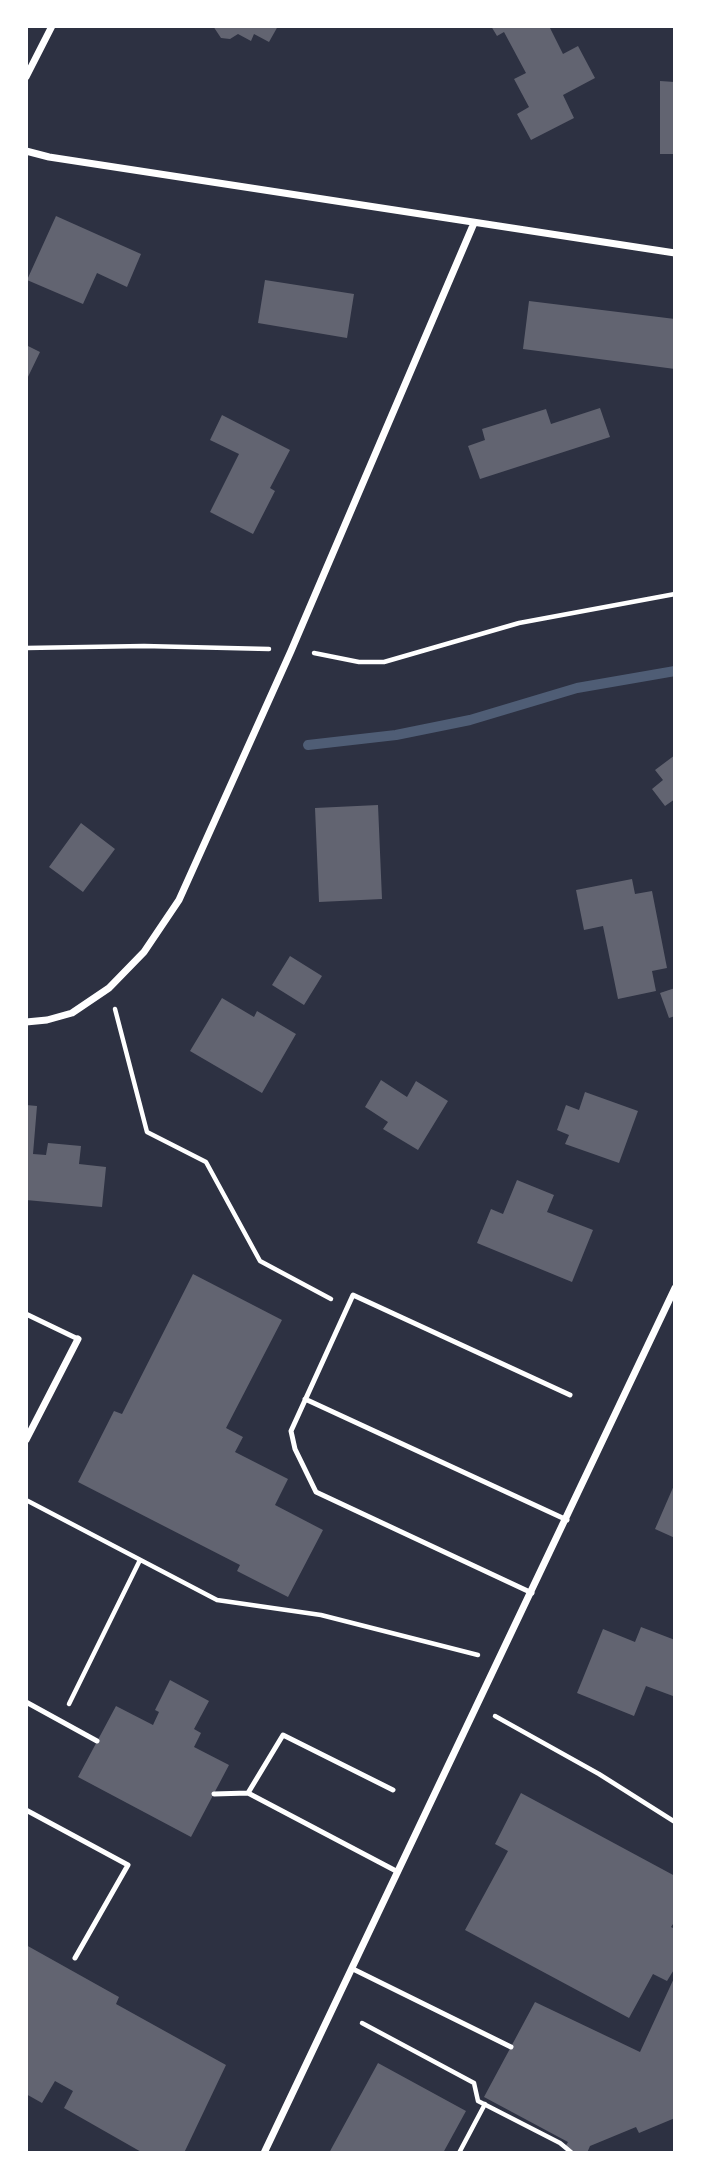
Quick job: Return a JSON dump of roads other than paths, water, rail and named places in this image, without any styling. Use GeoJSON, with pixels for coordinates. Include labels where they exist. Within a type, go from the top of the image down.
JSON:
{"type":"FeatureCollection","features":[{"type":"Feature","properties":{"kind":"street"},"geometry":{"type":"LineString","coordinates":[[26,77],[52,26]]}},
{"type":"Feature","properties":{"kind":"street"},"geometry":{"type":"LineString","coordinates":[[26,151],[50,158],[675,253]]}},
{"type":"Feature","properties":{"kind":"street"},"geometry":{"type":"LineString","coordinates":[[26,1022],[72,1013],[109,988],[156,936],[191,876],[467,246],[474,223]]}},
{"type":"Feature","properties":{"kind":"street"},"geometry":{"type":"LineString","coordinates":[[264,2153],[532,1594],[675,1288]]}},
{"type":"Feature","properties":{"kind":"street"},"geometry":{"type":"LineString","coordinates":[[26,1440],[78,1339]]}},
{"type":"Feature","properties":{"kind":"lane"},"geometry":{"type":"LineString","coordinates":[[532,1594],[317,1492],[305,1474],[292,1439],[293,1423],[353,1295],[570,1395]]}},
{"type":"Feature","properties":{"kind":"lane"},"geometry":{"type":"LineString","coordinates":[[26,1314],[78,1339]]}},
{"type":"Feature","properties":{"kind":"lane"},"geometry":{"type":"LineString","coordinates":[[305,1399],[567,1520]]}},
{"type":"Feature","properties":{"kind":"lane"},"geometry":{"type":"LineString","coordinates":[[26,1702],[97,1741]]}},
{"type":"Feature","properties":{"kind":"lane"},"geometry":{"type":"LineString","coordinates":[[248,1793],[284,1735],[393,1790]]}},
{"type":"Feature","properties":{"kind":"lane"},"geometry":{"type":"LineString","coordinates":[[214,1794],[248,1793],[398,1872]]}},
{"type":"Feature","properties":{"kind":"lane"},"geometry":{"type":"LineString","coordinates":[[26,1810],[128,1865],[75,1958]]}},
{"type":"Feature","properties":{"kind":"lane"},"geometry":{"type":"LineString","coordinates":[[353,1969],[511,2047]]}},
{"type":"Feature","properties":{"kind":"waterway"},"geometry":{"type":"LineString","coordinates":[[308,745],[396,735],[470,720],[577,688],[675,671]]}}]}
